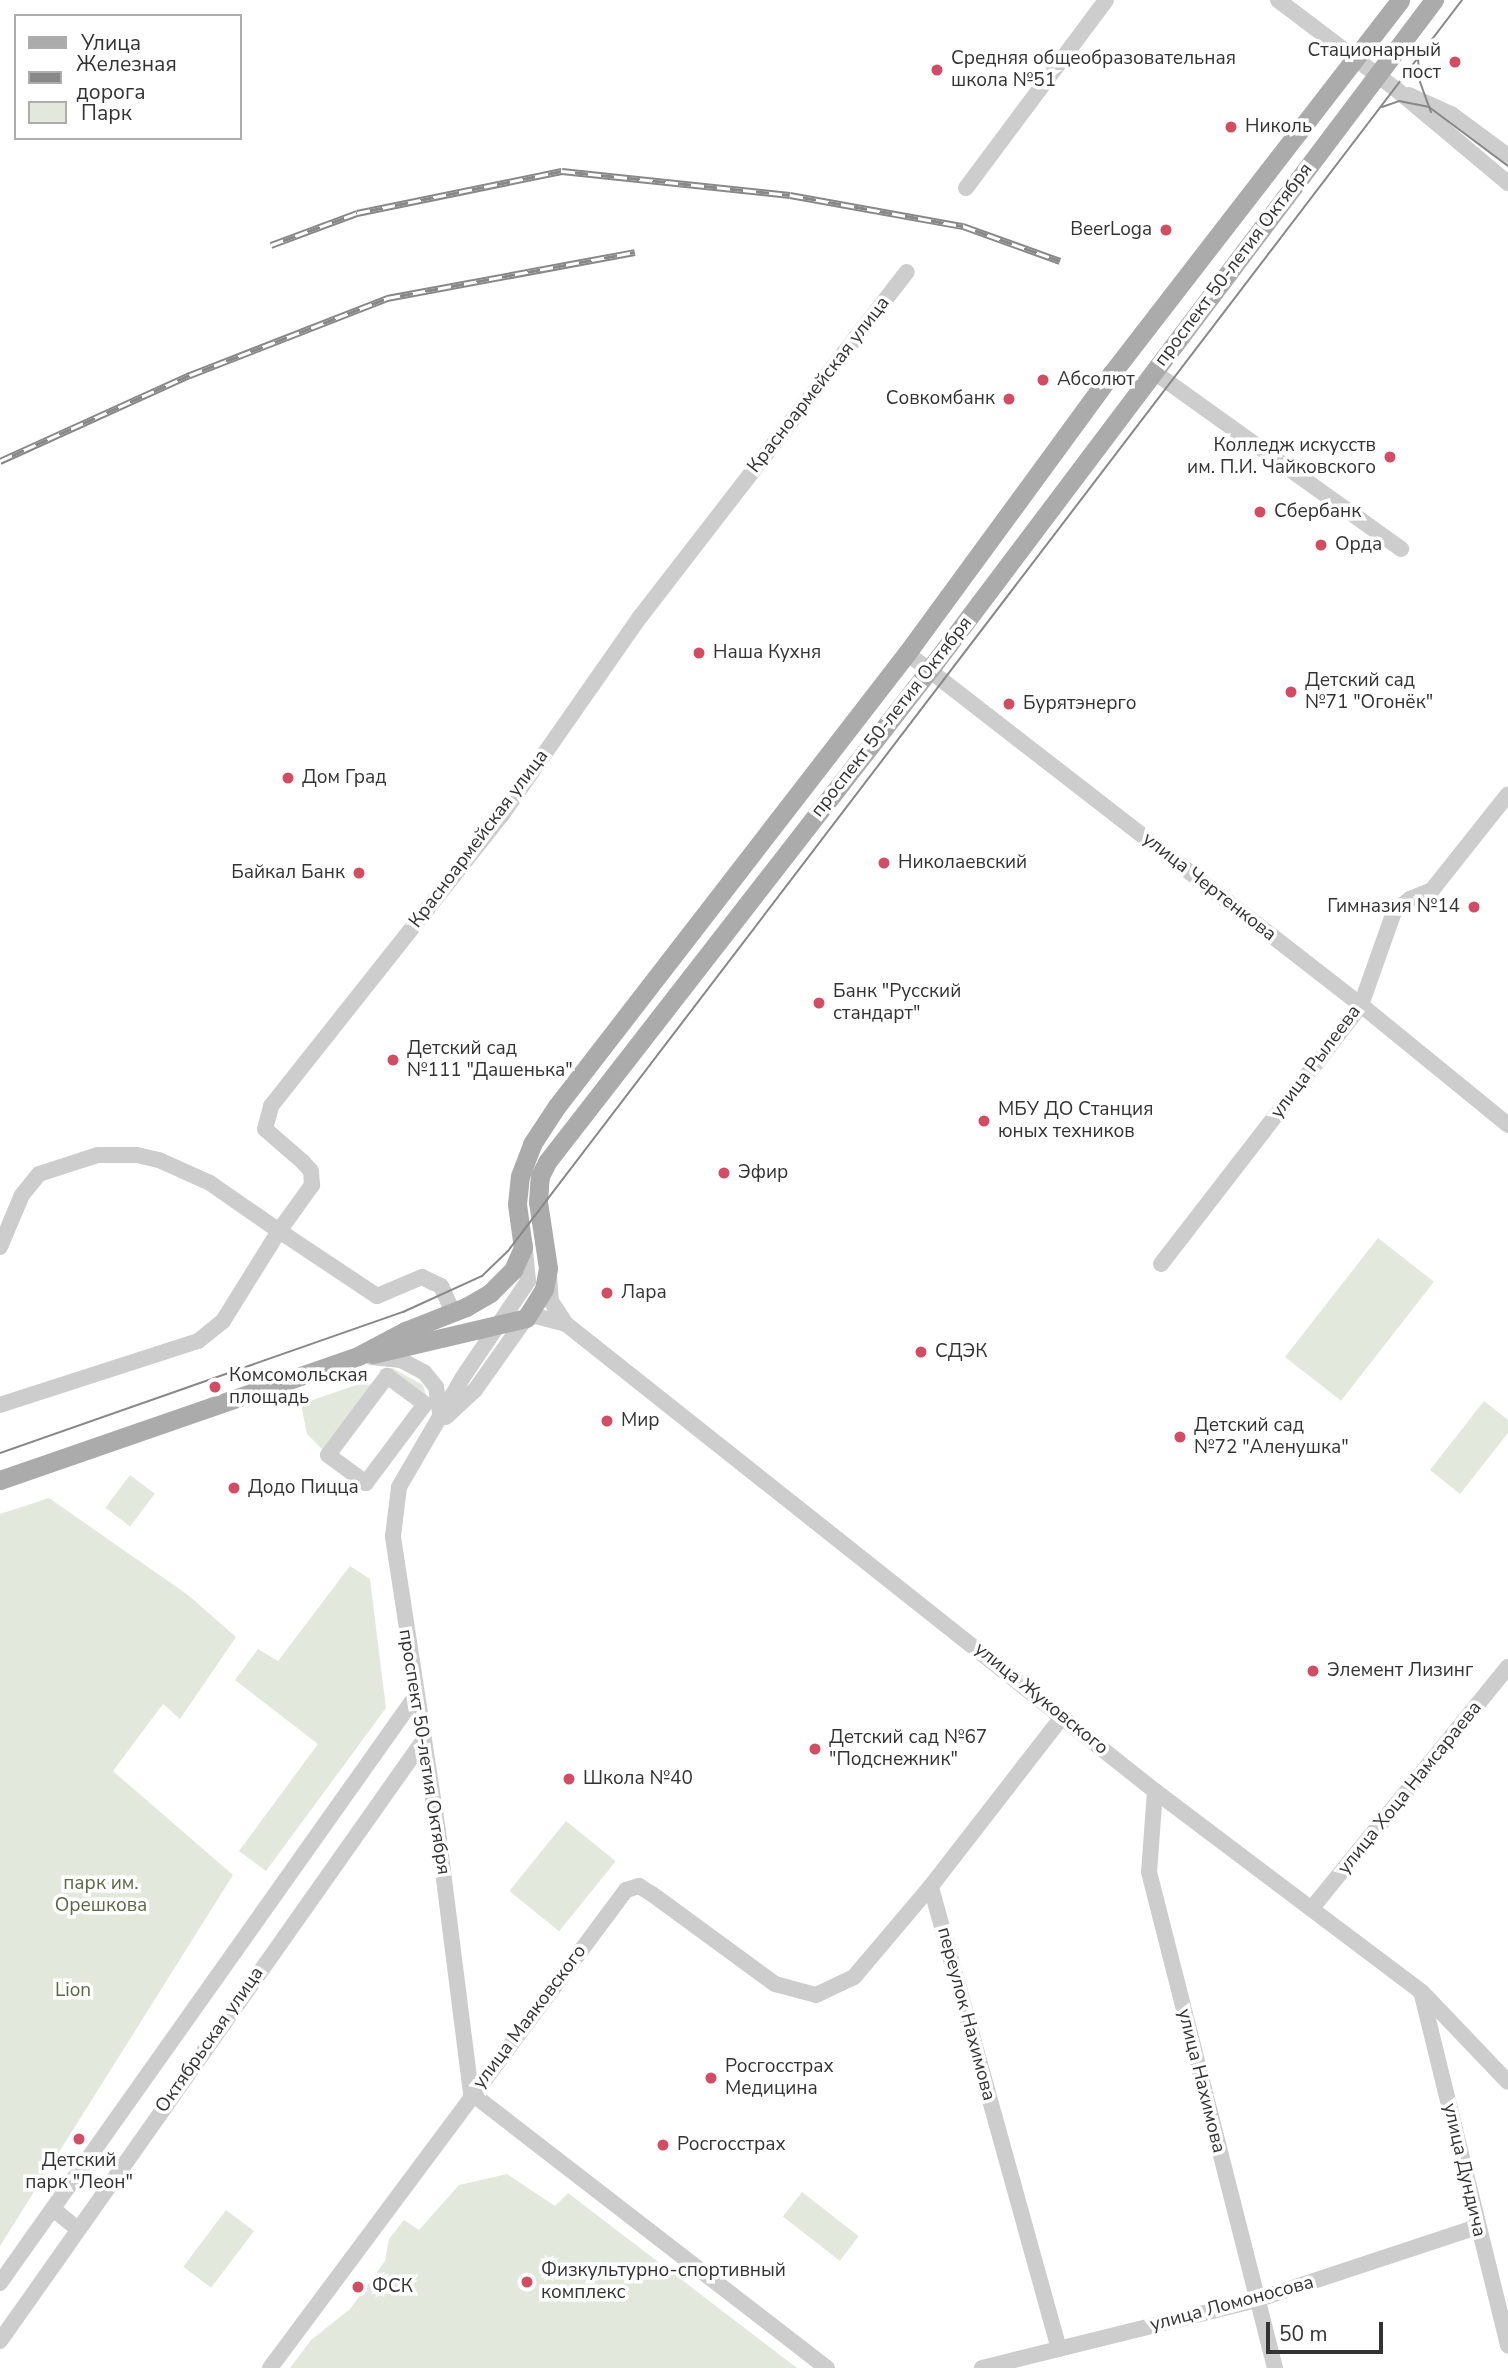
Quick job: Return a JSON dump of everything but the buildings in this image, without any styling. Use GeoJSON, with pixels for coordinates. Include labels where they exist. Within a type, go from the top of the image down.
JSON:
{"type":"FeatureCollection","features":[{"type":"Feature","properties":{"kind":"main road","name":"проспект 50-летия Октября"},"geometry":{"type":"LineString","coordinates":[[0,1479],[358,1356],[491,1293],[513,1270],[523,1248],[517,1204],[520,1176],[532,1144],[557,1106],[907,653],[1112,373],[1400,0]]}},
{"type":"Feature","properties":{"kind":"main road","name":"проспект 50-летия Октября"},"geometry":{"type":"LineString","coordinates":[[358,1356],[526,1318],[544,1289],[548,1268],[538,1202],[540,1176],[547,1162],[930,669],[1434,0]]}},
{"type":"Feature","properties":{"kind":"street"},"geometry":{"type":"LineString","coordinates":[[967,188],[1106,0]]}},
{"type":"Feature","properties":{"kind":"street"},"geometry":{"type":"LineString","coordinates":[[1278,0],[1397,90],[1440,130],[1508,183]]}},
{"type":"Feature","properties":{"kind":"street"},"geometry":{"type":"LineString","coordinates":[[1397,90],[1451,114],[1508,156]]}},
{"type":"Feature","properties":{"kind":"street","name":"Красноармейская улица"},"geometry":{"type":"LineString","coordinates":[[279,1231],[312,1185],[311,1171],[265,1129],[271,1106],[501,816],[640,617],[906,272]]}},
{"type":"Feature","properties":{"kind":"street"},"geometry":{"type":"LineString","coordinates":[[1154,372],[1401,550]]}},
{"type":"Feature","properties":{"kind":"street","name":"улица Чертенкова"},"geometry":{"type":"LineString","coordinates":[[907,653],[1361,1005],[1508,1125]]}},
{"type":"Feature","properties":{"kind":"street","name":"улица Рылеева"},"geometry":{"type":"LineString","coordinates":[[1161,1264],[1361,1005],[1394,912],[1409,899],[1432,890],[1508,794]]}},
{"type":"Feature","properties":{"kind":"street"},"geometry":{"type":"LineString","coordinates":[[0,1247],[22,1195],[40,1174],[98,1155],[137,1155],[159,1160],[210,1183],[377,1296],[422,1277],[441,1286],[453,1312]]}},
{"type":"Feature","properties":{"kind":"street"},"geometry":{"type":"LineString","coordinates":[[0,1405],[198,1341],[223,1321],[279,1231]]}},
{"type":"Feature","properties":{"kind":"street","name":"проспект 50-летия Октября"},"geometry":{"type":"LineString","coordinates":[[471,2093],[423,1741],[395,1571],[396,1499],[463,1377],[528,1281],[530,1269],[523,1233]]}},
{"type":"Feature","properties":{"kind":"street"},"geometry":{"type":"LineString","coordinates":[[548,1268],[551,1301],[566,1324]]}},
{"type":"Feature","properties":{"kind":"street"},"geometry":{"type":"LineString","coordinates":[[439,1423],[475,1390],[526,1318],[536,1316],[566,1324]]}},
{"type":"Feature","properties":{"kind":"street","name":"улица Жуковского"},"geometry":{"type":"LineString","coordinates":[[566,1324],[1155,1791],[1422,1992],[1508,2082]]}},
{"type":"Feature","properties":{"kind":"street"},"geometry":{"type":"LineString","coordinates":[[358,1356],[401,1360],[424,1372],[441,1401],[439,1423]]}},
{"type":"Feature","properties":{"kind":"street"},"geometry":{"type":"LineString","coordinates":[[387,1376],[425,1404],[366,1483],[328,1455],[387,1376]]}},
{"type":"Feature","properties":{"kind":"street","name":"улица Хоца Намсараева"},"geometry":{"type":"LineString","coordinates":[[1312,1909],[1508,1667]]}},
{"type":"Feature","properties":{"kind":"street","name":"Октябрьская улица"},"geometry":{"type":"LineString","coordinates":[[0,2283],[335,1814],[415,1697]]}},
{"type":"Feature","properties":{"kind":"street"},"geometry":{"type":"LineString","coordinates":[[931,1885],[1062,1717]]}},
{"type":"Feature","properties":{"kind":"street","name":"Октябрьская улица"},"geometry":{"type":"LineString","coordinates":[[0,2341],[356,1830],[423,1741]]}},
{"type":"Feature","properties":{"kind":"street","name":"улица Нахимова"},"geometry":{"type":"LineString","coordinates":[[1155,1791],[1149,1872],[1275,2368]]}},
{"type":"Feature","properties":{"kind":"street"},"geometry":{"type":"LineString","coordinates":[[335,1814],[356,1830]]}},
{"type":"Feature","properties":{"kind":"street","name":"улица Маяковского"},"geometry":{"type":"LineString","coordinates":[[827,2368],[471,2093],[632,1885],[652,1894],[775,1984],[816,1995],[854,1977],[931,1885]]}},
{"type":"Feature","properties":{"kind":"street","name":"переулок Нахимова"},"geometry":{"type":"LineString","coordinates":[[931,1885],[1059,2349]]}},
{"type":"Feature","properties":{"kind":"street"},"geometry":{"type":"LineString","coordinates":[[246,1939],[268,1956]]}},
{"type":"Feature","properties":{"kind":"street","name":"улица Дундича"},"geometry":{"type":"LineString","coordinates":[[1422,1992],[1508,2346]]}},
{"type":"Feature","properties":{"kind":"street"},"geometry":{"type":"LineString","coordinates":[[270,2368],[471,2093]]}},
{"type":"Feature","properties":{"kind":"street"},"geometry":{"type":"LineString","coordinates":[[53,2209],[78,2229]]}},
{"type":"Feature","properties":{"kind":"street","name":"улица Ломоносова"},"geometry":{"type":"LineString","coordinates":[[982,2368],[1256,2301],[1478,2227]]}},
{"type":"Feature","properties":{"kind":"green space"},"geometry":{"type":"Polygon","coordinates":[[[1378,1238],[1434,1282],[1341,1401],[1285,1357],[1378,1238]]]}},
{"type":"Feature","properties":{"kind":"green space"},"geometry":{"type":"Polygon","coordinates":[[[392,1368],[423,1385],[429,1406],[379,1370],[392,1368]]]}},
{"type":"Feature","properties":{"kind":"green space"},"geometry":{"type":"Polygon","coordinates":[[[368,1381],[377,1389],[328,1455],[307,1434],[301,1404],[368,1381]]]}},
{"type":"Feature","properties":{"kind":"green space"},"geometry":{"type":"Polygon","coordinates":[[[1484,1401],[1508,1420],[1508,1433],[1460,1494],[1430,1470],[1484,1401]]]}},
{"type":"Feature","properties":{"kind":"green space"},"geometry":{"type":"Polygon","coordinates":[[[130,1475],[155,1494],[130,1526],[105,1508],[130,1475]]]}},
{"type":"Feature","properties":{"kind":"green space","name":"парк им. Орешкова"},"geometry":{"type":"Polygon","coordinates":[[[49,1498],[188,1595],[236,1637],[180,1719],[163,1704],[113,1771],[233,1875],[0,2246],[0,1514],[49,1498]]]}},
{"type":"Feature","properties":{"kind":"green space"},"geometry":{"type":"Polygon","coordinates":[[[350,1566],[370,1579],[386,1708],[266,1871],[239,1851],[318,1744],[235,1680],[258,1649],[278,1661],[350,1566]]]}},
{"type":"Feature","properties":{"kind":"green space"},"geometry":{"type":"Polygon","coordinates":[[[566,1821],[616,1861],[559,1931],[509,1891],[566,1821]]]}},
{"type":"Feature","properties":{"kind":"green space","name":"Физкультурно-спортивный комплекс"},"geometry":{"type":"Polygon","coordinates":[[[507,2174],[555,2206],[568,2193],[797,2368],[290,2368],[311,2340],[350,2309],[385,2261],[389,2239],[404,2220],[419,2230],[459,2185],[507,2174]]]}},
{"type":"Feature","properties":{"kind":"green space"},"geometry":{"type":"Polygon","coordinates":[[[802,2192],[859,2236],[840,2261],[783,2216],[802,2192]]]}},
{"type":"Feature","properties":{"kind":"green space"},"geometry":{"type":"Polygon","coordinates":[[[226,2210],[254,2231],[211,2288],[183,2267],[226,2210]]]}},
{"type":"Feature","properties":{"kind":"tram line"},"geometry":{"type":"LineString","coordinates":[[0,1453],[403,1312],[482,1276],[508,1251],[1462,0]]}},
{"type":"Feature","properties":{"kind":"tram line"},"geometry":{"type":"LineString","coordinates":[[1418,59],[1420,82],[1431,112]]}},
{"type":"Feature","properties":{"kind":"tram line"},"geometry":{"type":"LineString","coordinates":[[1382,107],[1399,101],[1429,107],[1508,166]]}},
{"type":"Feature","properties":{"kind":"railway"},"geometry":{"type":"LineString","coordinates":[[271,245],[357,213],[562,171],[790,195],[963,226],[1060,261]]}},
{"type":"Feature","properties":{"kind":"railway"},"geometry":{"type":"LineString","coordinates":[[0,461],[190,375],[387,298],[635,252]]}},
{"type":"Feature","properties":{"kind":"place","name":"Стационарный пост"},"geometry":{"type":"Point","coordinates":[1455,62]}},
{"type":"Feature","properties":{"kind":"place","name":"Средняя общеобразовательная школа №51"},"geometry":{"type":"Point","coordinates":[937,70]}},
{"type":"Feature","properties":{"kind":"place","name":"Николь"},"geometry":{"type":"Point","coordinates":[1231,127]}},
{"type":"Feature","properties":{"kind":"place","name":"BeerLoga"},"geometry":{"type":"Point","coordinates":[1166,230]}},
{"type":"Feature","properties":{"kind":"place","name":"Абсолют"},"geometry":{"type":"Point","coordinates":[1043,380]}},
{"type":"Feature","properties":{"kind":"place","name":"Совкомбанк"},"geometry":{"type":"Point","coordinates":[1009,399]}},
{"type":"Feature","properties":{"kind":"place","name":"Колледж искусств им. П.И. Чайковского"},"geometry":{"type":"Point","coordinates":[1390,457]}},
{"type":"Feature","properties":{"kind":"place","name":"Сбербанк"},"geometry":{"type":"Point","coordinates":[1260,512]}},
{"type":"Feature","properties":{"kind":"place","name":"Орда"},"geometry":{"type":"Point","coordinates":[1321,545]}},
{"type":"Feature","properties":{"kind":"place","name":"Наша Кухня"},"geometry":{"type":"Point","coordinates":[699,653]}},
{"type":"Feature","properties":{"kind":"place","name":"Детский сад №71 \"Огонёк\""},"geometry":{"type":"Point","coordinates":[1291,692]}},
{"type":"Feature","properties":{"kind":"place","name":"Бурятэнерго"},"geometry":{"type":"Point","coordinates":[1009,704]}},
{"type":"Feature","properties":{"kind":"place","name":"Дом Град"},"geometry":{"type":"Point","coordinates":[288,778]}},
{"type":"Feature","properties":{"kind":"place","name":"Николаевский"},"geometry":{"type":"Point","coordinates":[884,863]}},
{"type":"Feature","properties":{"kind":"place","name":"Байкал Банк"},"geometry":{"type":"Point","coordinates":[359,873]}},
{"type":"Feature","properties":{"kind":"place","name":"Гимназия №14"},"geometry":{"type":"Point","coordinates":[1474,907]}},
{"type":"Feature","properties":{"kind":"place","name":"Банк \"Русский стандарт\""},"geometry":{"type":"Point","coordinates":[819,1003]}},
{"type":"Feature","properties":{"kind":"place","name":"Детский сад №111 \"Дашенька\""},"geometry":{"type":"Point","coordinates":[393,1060]}},
{"type":"Feature","properties":{"kind":"place","name":"МБУ ДО Станция юных техников"},"geometry":{"type":"Point","coordinates":[984,1121]}},
{"type":"Feature","properties":{"kind":"place","name":"Эфир"},"geometry":{"type":"Point","coordinates":[724,1173]}},
{"type":"Feature","properties":{"kind":"place","name":"Лара"},"geometry":{"type":"Point","coordinates":[607,1293]}},
{"type":"Feature","properties":{"kind":"place","name":"СДЭК"},"geometry":{"type":"Point","coordinates":[921,1352]}},
{"type":"Feature","properties":{"kind":"place","name":"Комсомольская площадь"},"geometry":{"type":"Point","coordinates":[215,1387]}},
{"type":"Feature","properties":{"kind":"place","name":"Мир"},"geometry":{"type":"Point","coordinates":[607,1421]}},
{"type":"Feature","properties":{"kind":"place","name":"Детский сад №72 \"Аленушка\""},"geometry":{"type":"Point","coordinates":[1180,1437]}},
{"type":"Feature","properties":{"kind":"place","name":"Додо Пицца"},"geometry":{"type":"Point","coordinates":[234,1488]}},
{"type":"Feature","properties":{"kind":"place","name":"Элемент Лизинг"},"geometry":{"type":"Point","coordinates":[1313,1671]}},
{"type":"Feature","properties":{"kind":"place","name":"Детский сад №67 \"Подснежник\""},"geometry":{"type":"Point","coordinates":[815,1749]}},
{"type":"Feature","properties":{"kind":"place","name":"Школа №40"},"geometry":{"type":"Point","coordinates":[569,1779]}},
{"type":"Feature","properties":{"kind":"place","name":"Росгосстрах Медицина"},"geometry":{"type":"Point","coordinates":[711,2078]}},
{"type":"Feature","properties":{"kind":"place","name":"Детский парк \"Леон\""},"geometry":{"type":"Point","coordinates":[79,2139]}},
{"type":"Feature","properties":{"kind":"place","name":"Росгосстрах"},"geometry":{"type":"Point","coordinates":[663,2145]}},
{"type":"Feature","properties":{"kind":"place","name":"Физкультурно-спортивный комплекс"},"geometry":{"type":"Point","coordinates":[527,2282]}},
{"type":"Feature","properties":{"kind":"place","name":"ФСК"},"geometry":{"type":"Point","coordinates":[358,2287]}},
{"type":"Feature","properties":{"kind":"park label","name":"Lion"},"geometry":{"type":"Point","coordinates":[73,1991]}}]}
